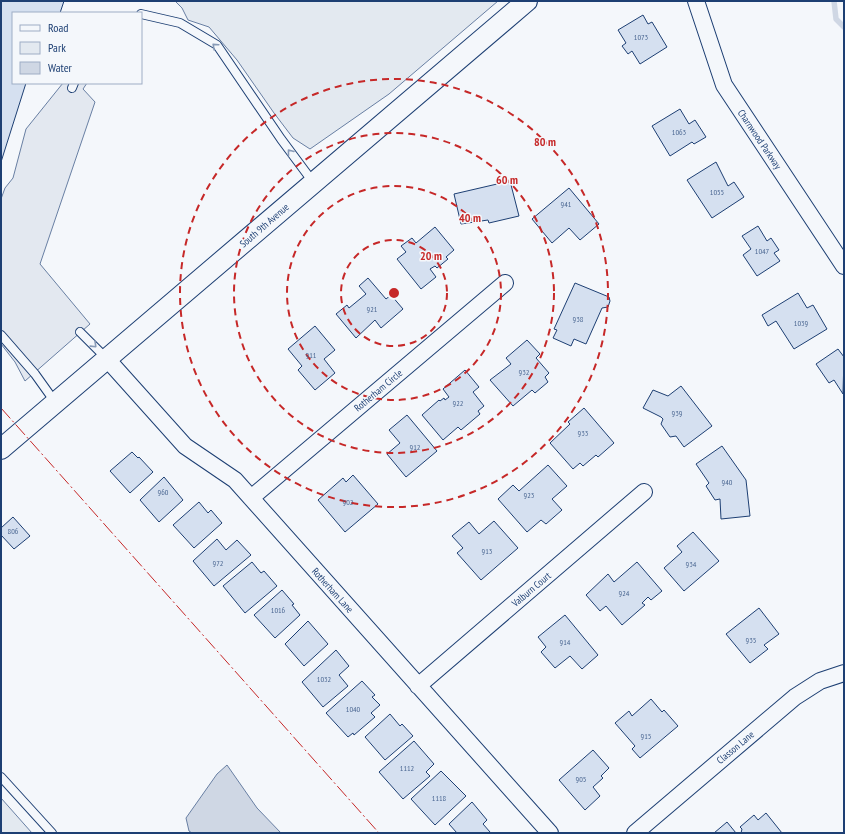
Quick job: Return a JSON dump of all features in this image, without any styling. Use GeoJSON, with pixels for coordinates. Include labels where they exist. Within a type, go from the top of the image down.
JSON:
{"type":"FeatureCollection","features":[{"type":"Feature","properties":{"kind":"street","name":"South 9th Avenue"},"geometry":{"type":"LineString","coordinates":[[1,449],[527,1]]}},
{"type":"Feature","properties":{"kind":"street","name":"Charnwood Parkway"},"geometry":{"type":"LineString","coordinates":[[696,1],[724,85],[844,266]]}},
{"type":"Feature","properties":{"kind":"street","name":"Rotherham Circle"},"geometry":{"type":"LineString","coordinates":[[252,498],[505,283]]}},
{"type":"Feature","properties":{"kind":"street","name":"Rotherham Lane"},"geometry":{"type":"LineString","coordinates":[[107,359],[185,446],[235,480],[252,498],[550,833]]}},
{"type":"Feature","properties":{"kind":"street","name":"Valburn Court"},"geometry":{"type":"LineString","coordinates":[[418,686],[644,492]]}},
{"type":"Feature","properties":{"kind":"street","name":"Classon Lane"},"geometry":{"type":"LineString","coordinates":[[635,833],[795,697],[820,681],[844,673]]}},
{"type":"Feature","properties":{"kind":"lane"},"geometry":{"type":"LineString","coordinates":[[142,14],[180,23],[216,45],[281,139],[314,182]]}},
{"type":"Feature","properties":{"kind":"lane"},"geometry":{"type":"LineString","coordinates":[[80,332],[107,359]]}},
{"type":"Feature","properties":{"kind":"lane"},"geometry":{"type":"LineString","coordinates":[[1,336],[35,374],[55,403]]}},
{"type":"Feature","properties":{"kind":"lane"},"geometry":{"type":"LineString","coordinates":[[1,345],[11,347]]}},
{"type":"Feature","properties":{"kind":"lane"},"geometry":{"type":"LineString","coordinates":[[1,777],[52,833]]}},
{"type":"Feature","properties":{"kind":"green space"},"geometry":{"type":"Polygon","coordinates":[[[175,1],[498,1],[389,94],[310,149],[293,138],[237,60],[209,27],[188,20],[182,8],[175,1]]]}},
{"type":"Feature","properties":{"kind":"green space"},"geometry":{"type":"Polygon","coordinates":[[[1,798],[32,833],[1,833],[1,798]]]}},
{"type":"Feature","properties":{"kind":"shaded area"},"geometry":{"type":"Polygon","coordinates":[[[62,84],[86,84],[83,89],[95,102],[40,264],[90,324],[25,381],[15,362],[1,344],[1,199],[5,188],[13,178],[26,129],[62,84]]]}},
{"type":"Feature","properties":{"kind":"water"},"geometry":{"type":"Polygon","coordinates":[[[227,765],[257,808],[281,833],[192,833],[189,831],[186,818],[217,774],[227,765]]]}},
{"type":"Feature","properties":{"kind":"building"},"geometry":{"type":"Polygon","coordinates":[[[1,1],[64,1],[60,12],[12,12],[12,84],[26,84],[1,162],[1,1]]]}},
{"type":"Feature","properties":{"kind":"building"},"geometry":{"type":"Polygon","coordinates":[[[643,15],[648,24],[652,22],[667,47],[640,64],[632,51],[628,54],[622,46],[626,43],[618,30],[643,15]]]}},
{"type":"Feature","properties":{"kind":"building"},"geometry":{"type":"Polygon","coordinates":[[[680,109],[689,124],[695,120],[706,137],[694,144],[692,142],[670,156],[652,126],[680,109]]]}},
{"type":"Feature","properties":{"kind":"building"},"geometry":{"type":"Polygon","coordinates":[[[716,162],[728,186],[734,182],[744,197],[712,218],[687,180],[716,162]]]}},
{"type":"Feature","properties":{"kind":"building"},"geometry":{"type":"Polygon","coordinates":[[[510,181],[519,216],[489,223],[488,220],[461,224],[454,194],[510,181]]]}},
{"type":"Feature","properties":{"kind":"building"},"geometry":{"type":"Polygon","coordinates":[[[569,188],[599,224],[580,240],[569,228],[552,243],[532,219],[569,188]]]}},
{"type":"Feature","properties":{"kind":"building"},"geometry":{"type":"Polygon","coordinates":[[[758,226],[767,241],[771,238],[779,250],[774,253],[780,261],[757,276],[743,255],[751,249],[742,236],[758,226]]]}},
{"type":"Feature","properties":{"kind":"building"},"geometry":{"type":"Polygon","coordinates":[[[435,227],[454,250],[446,257],[448,259],[437,268],[435,266],[430,269],[436,277],[421,289],[397,259],[406,252],[401,246],[412,238],[416,243],[435,227]]]}},
{"type":"Feature","properties":{"kind":"building"},"geometry":{"type":"Polygon","coordinates":[[[368,278],[386,299],[391,295],[403,309],[381,328],[375,320],[356,338],[336,314],[347,305],[349,308],[366,294],[359,286],[368,278]]]}},
{"type":"Feature","properties":{"kind":"building"},"geometry":{"type":"Polygon","coordinates":[[[575,283],[609,297],[610,301],[608,307],[602,308],[586,344],[574,339],[571,346],[553,338],[557,330],[554,329],[575,283]]]}},
{"type":"Feature","properties":{"kind":"building"},"geometry":{"type":"Polygon","coordinates":[[[798,293],[807,308],[813,305],[827,329],[794,349],[776,321],[768,326],[762,315],[798,293]]]}},
{"type":"Feature","properties":{"kind":"building"},"geometry":{"type":"Polygon","coordinates":[[[315,326],[335,350],[324,359],[335,373],[315,390],[298,370],[302,366],[288,349],[315,326]]]}},
{"type":"Feature","properties":{"kind":"building"},"geometry":{"type":"Polygon","coordinates":[[[527,340],[540,354],[536,358],[549,373],[545,377],[548,382],[535,393],[532,390],[513,406],[490,380],[511,364],[506,358],[527,340]]]}},
{"type":"Feature","properties":{"kind":"building"},"geometry":{"type":"Polygon","coordinates":[[[838,349],[844,357],[843,394],[834,380],[829,383],[816,364],[838,349]]]}},
{"type":"Feature","properties":{"kind":"building"},"geometry":{"type":"Polygon","coordinates":[[[465,370],[479,387],[473,392],[484,406],[478,411],[480,414],[461,430],[458,427],[443,440],[422,415],[439,400],[440,401],[444,398],[445,400],[449,397],[443,389],[465,370]]]}},
{"type":"Feature","properties":{"kind":"building"},"geometry":{"type":"Polygon","coordinates":[[[681,386],[712,426],[684,447],[676,436],[670,437],[661,424],[663,419],[661,417],[643,408],[653,390],[668,396],[681,386]]]}},
{"type":"Feature","properties":{"kind":"building"},"geometry":{"type":"Polygon","coordinates":[[[584,408],[614,443],[598,457],[596,455],[583,466],[580,463],[573,469],[550,443],[570,424],[568,422],[584,408]]]}},
{"type":"Feature","properties":{"kind":"building"},"geometry":{"type":"Polygon","coordinates":[[[407,415],[437,451],[406,477],[387,454],[400,443],[389,430],[407,415]]]}},
{"type":"Feature","properties":{"kind":"building"},"geometry":{"type":"Polygon","coordinates":[[[722,446],[746,480],[750,516],[721,519],[720,499],[715,500],[706,486],[709,483],[696,464],[722,446]]]}},
{"type":"Feature","properties":{"kind":"building"},"geometry":{"type":"Polygon","coordinates":[[[132,452],[138,458],[139,457],[153,472],[130,493],[110,471],[132,452]]]}},
{"type":"Feature","properties":{"kind":"building"},"geometry":{"type":"Polygon","coordinates":[[[548,465],[567,486],[552,499],[562,510],[546,524],[541,520],[527,532],[498,499],[513,485],[519,491],[548,465]]]}},
{"type":"Feature","properties":{"kind":"building"},"geometry":{"type":"Polygon","coordinates":[[[353,475],[378,504],[345,532],[318,500],[343,478],[346,482],[353,475]]]}},
{"type":"Feature","properties":{"kind":"building"},"geometry":{"type":"Polygon","coordinates":[[[164,477],[183,500],[159,522],[140,500],[164,477]]]}},
{"type":"Feature","properties":{"kind":"building"},"geometry":{"type":"Polygon","coordinates":[[[199,502],[208,513],[211,510],[222,523],[194,548],[173,525],[199,502]]]}},
{"type":"Feature","properties":{"kind":"building"},"geometry":{"type":"Polygon","coordinates":[[[13,517],[30,536],[14,549],[1,535],[1,528],[13,517]]]}},
{"type":"Feature","properties":{"kind":"building"},"geometry":{"type":"Polygon","coordinates":[[[494,521],[518,548],[481,580],[457,553],[463,548],[452,536],[469,522],[479,534],[494,521]]]}},
{"type":"Feature","properties":{"kind":"building"},"geometry":{"type":"Polygon","coordinates":[[[693,532],[719,561],[684,591],[664,568],[682,552],[677,546],[693,532]]]}},
{"type":"Feature","properties":{"kind":"building"},"geometry":{"type":"Polygon","coordinates":[[[217,539],[226,550],[237,540],[251,555],[214,586],[193,561],[217,539]]]}},
{"type":"Feature","properties":{"kind":"building"},"geometry":{"type":"Polygon","coordinates":[[[252,562],[261,573],[264,571],[277,586],[245,613],[223,586],[252,562]]]}},
{"type":"Feature","properties":{"kind":"building"},"geometry":{"type":"Polygon","coordinates":[[[637,562],[662,591],[651,600],[648,597],[642,603],[645,605],[622,625],[606,606],[600,611],[586,595],[608,574],[614,582],[637,562]]]}},
{"type":"Feature","properties":{"kind":"building"},"geometry":{"type":"Polygon","coordinates":[[[282,590],[294,604],[292,605],[300,615],[275,638],[254,615],[282,590]]]}},
{"type":"Feature","properties":{"kind":"building"},"geometry":{"type":"Polygon","coordinates":[[[759,608],[779,634],[764,645],[768,649],[750,663],[726,634],[759,608]]]}},
{"type":"Feature","properties":{"kind":"building"},"geometry":{"type":"Polygon","coordinates":[[[565,615],[598,655],[582,669],[570,656],[555,668],[541,652],[546,647],[538,637],[565,615]]]}},
{"type":"Feature","properties":{"kind":"building"},"geometry":{"type":"Polygon","coordinates":[[[308,621],[328,644],[304,666],[285,644],[308,621]]]}},
{"type":"Feature","properties":{"kind":"building"},"geometry":{"type":"Polygon","coordinates":[[[336,650],[349,666],[339,675],[348,686],[323,707],[302,682],[336,650]]]}},
{"type":"Feature","properties":{"kind":"building"},"geometry":{"type":"Polygon","coordinates":[[[362,681],[375,695],[372,697],[380,705],[371,713],[375,717],[354,735],[353,733],[348,737],[326,713],[362,681]]]}},
{"type":"Feature","properties":{"kind":"building"},"geometry":{"type":"Polygon","coordinates":[[[651,699],[662,712],[664,710],[678,726],[640,758],[632,749],[635,746],[615,723],[629,711],[632,716],[651,699]]]}},
{"type":"Feature","properties":{"kind":"building"},"geometry":{"type":"Polygon","coordinates":[[[390,714],[400,726],[402,724],[413,736],[385,760],[365,737],[390,714]]]}},
{"type":"Feature","properties":{"kind":"building"},"geometry":{"type":"Polygon","coordinates":[[[414,741],[434,764],[426,772],[430,776],[403,799],[379,772],[414,741]]]}},
{"type":"Feature","properties":{"kind":"building"},"geometry":{"type":"Polygon","coordinates":[[[593,750],[609,768],[601,776],[603,778],[593,787],[600,796],[585,810],[559,780],[593,750]]]}},
{"type":"Feature","properties":{"kind":"building"},"geometry":{"type":"Polygon","coordinates":[[[441,771],[466,796],[435,825],[411,799],[441,771]]]}},
{"type":"Feature","properties":{"kind":"building"},"geometry":{"type":"Polygon","coordinates":[[[472,802],[487,820],[483,824],[490,832],[457,833],[449,824],[472,802]]]}},
{"type":"Feature","properties":{"kind":"building"},"geometry":{"type":"Polygon","coordinates":[[[766,813],[782,833],[741,833],[742,829],[740,827],[754,815],[758,820],[766,813]]]}},
{"type":"Feature","properties":{"kind":"building"},"geometry":{"type":"Polygon","coordinates":[[[727,822],[736,833],[714,833],[727,822]]]}},
{"type":"Feature","properties":{"kind":"waterway"},"geometry":{"type":"LineString","coordinates":[[834,1],[836,19],[844,27]]}},
{"type":"Feature","properties":{"kind":"power"},"geometry":{"type":"LineString","coordinates":[[1,408],[379,833]]}}]}
